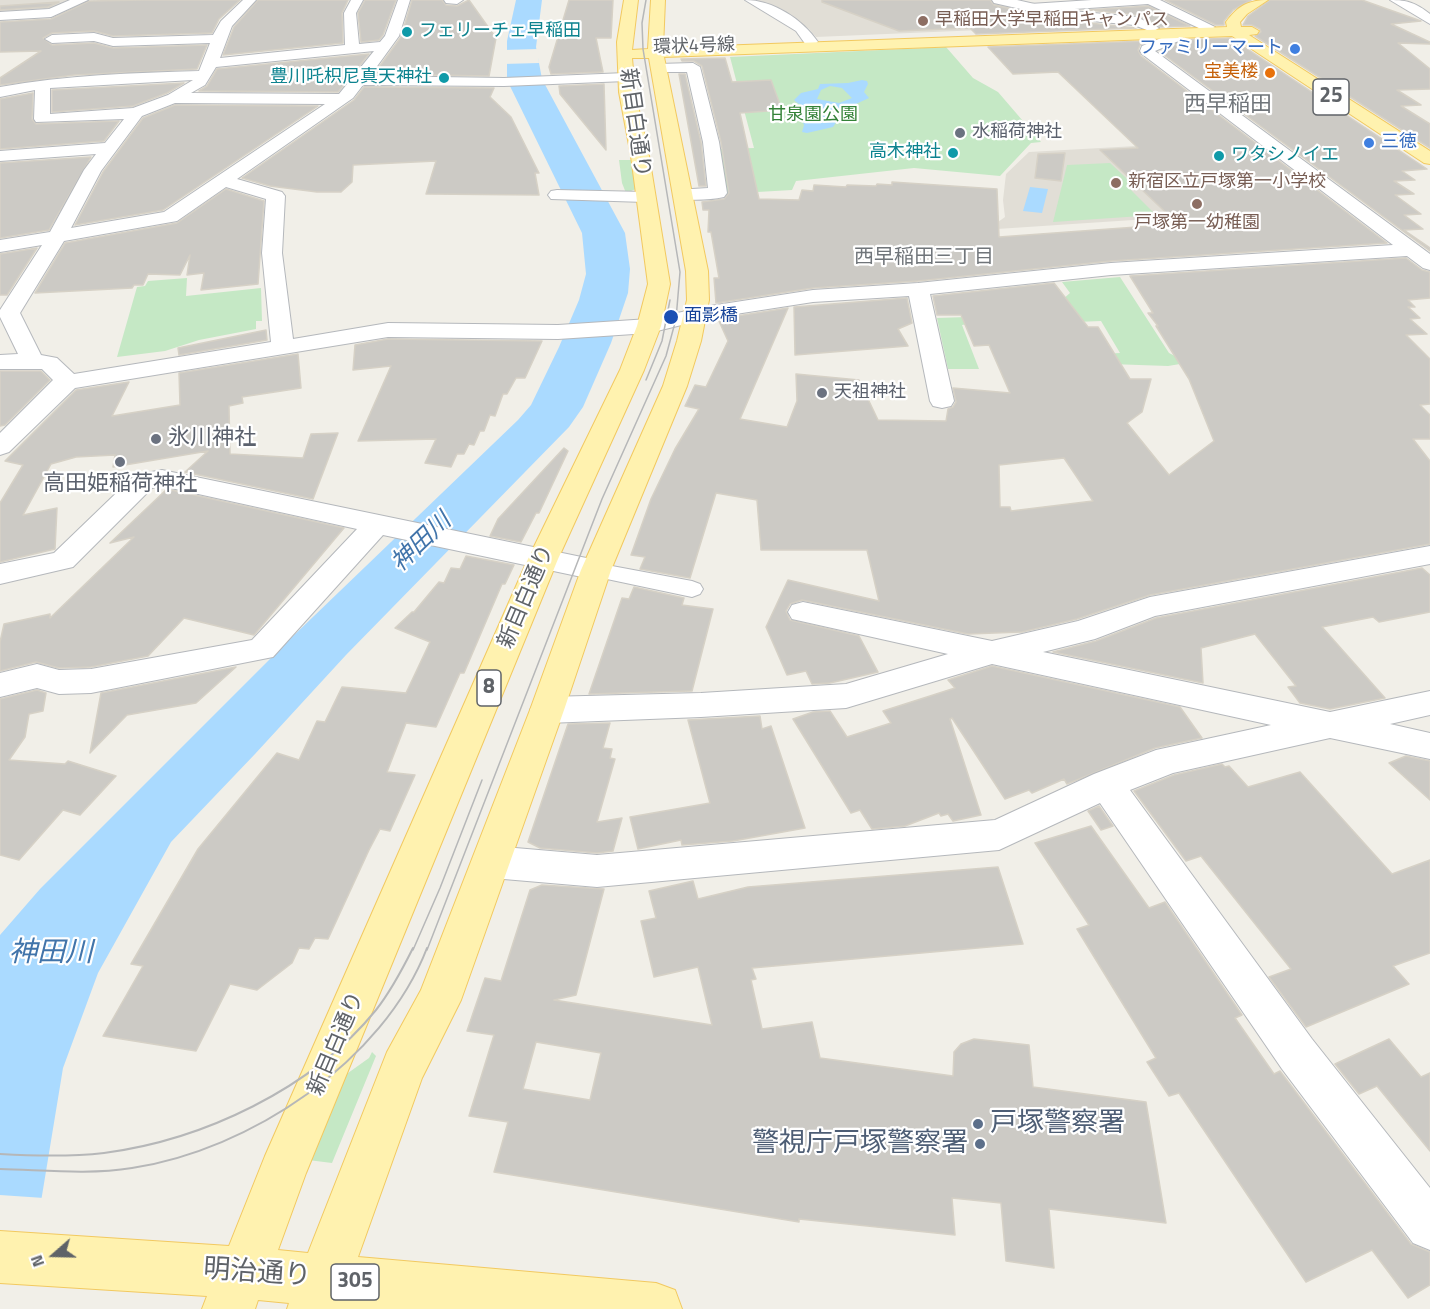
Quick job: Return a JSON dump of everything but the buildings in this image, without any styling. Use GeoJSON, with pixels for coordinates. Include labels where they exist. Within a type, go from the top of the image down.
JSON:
{"type":"FeatureCollection","features":[{"type":"Feature","properties":{"kind":"main road","name":"新目白通り"},"geometry":{"type":"LineString","coordinates":[[318,1294],[403,1068],[439,1000],[492,862],[596,570],[675,386],[695,315],[698,300],[697,271],[682,194],[644,60],[627,14],[631,0]]}},
{"type":"Feature","properties":{"kind":"main road","name":"新目白通り"},"geometry":{"type":"LineString","coordinates":[[236,1291],[282,1173],[543,559],[632,370],[634,327],[659,284],[645,197],[644,60],[658,0]]}},
{"type":"Feature","properties":{"kind":"main road"},"geometry":{"type":"LineString","coordinates":[[1261,0],[1237,16],[1242,29],[1260,11],[1277,0]]}},
{"type":"Feature","properties":{"kind":"main road","name":"環状4号線"},"geometry":{"type":"LineString","coordinates":[[644,60],[811,42],[1152,28],[1242,29]]}},
{"type":"Feature","properties":{"kind":"main road","name":"環状4号線"},"geometry":{"type":"LineString","coordinates":[[644,60],[1242,29]]}},
{"type":"Feature","properties":{"kind":"main road","name":"25"},"geometry":{"type":"LineString","coordinates":[[1242,29],[1430,149]]}},
{"type":"Feature","properties":{"kind":"main road","name":"25"},"geometry":{"type":"LineString","coordinates":[[1242,29],[1311,84],[1430,159]]}},
{"type":"Feature","properties":{"kind":"main road","name":"明治通り"},"geometry":{"type":"LineString","coordinates":[[0,1257],[52,1260],[236,1291],[318,1294],[432,1291],[656,1309]]}},
{"type":"Feature","properties":{"kind":"street"},"geometry":{"type":"LineString","coordinates":[[0,16],[51,13],[81,0]]}},
{"type":"Feature","properties":{"kind":"street"},"geometry":{"type":"LineString","coordinates":[[43,84],[42,119],[136,113],[173,98],[205,73],[218,39],[234,14],[250,0]]}},
{"type":"Feature","properties":{"kind":"street"},"geometry":{"type":"LineString","coordinates":[[352,48],[350,13],[357,0]]}},
{"type":"Feature","properties":{"kind":"street"},"geometry":{"type":"LineString","coordinates":[[0,246],[170,217],[348,95],[392,36],[404,0]]}},
{"type":"Feature","properties":{"kind":"street"},"geometry":{"type":"LineString","coordinates":[[450,0],[457,0]]}},
{"type":"Feature","properties":{"kind":"street"},"geometry":{"type":"LineString","coordinates":[[752,0],[801,28],[811,42]]}},
{"type":"Feature","properties":{"kind":"street"},"geometry":{"type":"LineString","coordinates":[[999,0],[1055,13],[1141,22],[1152,28]]}},
{"type":"Feature","properties":{"kind":"street"},"geometry":{"type":"LineString","coordinates":[[1030,8],[1149,0],[1208,27]]}},
{"type":"Feature","properties":{"kind":"street"},"geometry":{"type":"LineString","coordinates":[[1396,0],[1412,6],[1430,20]]}},
{"type":"Feature","properties":{"kind":"street"},"geometry":{"type":"LineString","coordinates":[[1088,4],[1109,19]]}},
{"type":"Feature","properties":{"kind":"street"},"geometry":{"type":"LineString","coordinates":[[1055,13],[1075,31]]}},
{"type":"Feature","properties":{"kind":"street"},"geometry":{"type":"LineString","coordinates":[[1171,33],[1176,37],[1147,49],[1147,51],[1430,264]]}},
{"type":"Feature","properties":{"kind":"street"},"geometry":{"type":"LineString","coordinates":[[49,45],[104,49],[113,42],[218,39]]}},
{"type":"Feature","properties":{"kind":"street"},"geometry":{"type":"LineString","coordinates":[[277,40],[277,56]]}},
{"type":"Feature","properties":{"kind":"street"},"geometry":{"type":"LineString","coordinates":[[0,92],[43,84],[205,73],[277,56],[385,46]]}},
{"type":"Feature","properties":{"kind":"street"},"geometry":{"type":"LineString","coordinates":[[338,78],[423,76],[504,82],[544,81],[644,60]]}},
{"type":"Feature","properties":{"kind":"street"},"geometry":{"type":"LineString","coordinates":[[423,76],[460,68]]}},
{"type":"Feature","properties":{"kind":"street"},"geometry":{"type":"LineString","coordinates":[[205,73],[223,81]]}},
{"type":"Feature","properties":{"kind":"street"},"geometry":{"type":"LineString","coordinates":[[173,98],[342,99]]}},
{"type":"Feature","properties":{"kind":"street"},"geometry":{"type":"LineString","coordinates":[[32,360],[4,308],[57,236],[107,148],[136,113]]}},
{"type":"Feature","properties":{"kind":"street"},"geometry":{"type":"LineString","coordinates":[[0,156],[107,148]]}},
{"type":"Feature","properties":{"kind":"street"},"geometry":{"type":"LineString","coordinates":[[224,181],[276,196],[272,217],[272,283],[284,347]]}},
{"type":"Feature","properties":{"kind":"street"},"geometry":{"type":"LineString","coordinates":[[558,195],[645,197]]}},
{"type":"Feature","properties":{"kind":"street"},"geometry":{"type":"LineString","coordinates":[[0,447],[62,386],[69,382],[388,330],[560,332],[634,327],[813,296],[918,289],[1111,269],[1407,248],[1430,243]]}},
{"type":"Feature","properties":{"kind":"street"},"geometry":{"type":"LineString","coordinates":[[918,289],[942,401]]}},
{"type":"Feature","properties":{"kind":"street"},"geometry":{"type":"LineString","coordinates":[[0,362],[32,360],[49,363],[69,382]]}},
{"type":"Feature","properties":{"kind":"street"},"geometry":{"type":"LineString","coordinates":[[0,574],[63,560],[144,481],[162,478],[461,543],[692,589]]}},
{"type":"Feature","properties":{"kind":"street"},"geometry":{"type":"LineString","coordinates":[[0,685],[37,676],[59,682],[91,681],[262,649],[387,526]]}},
{"type":"Feature","properties":{"kind":"street"},"geometry":{"type":"LineString","coordinates":[[547,710],[701,705],[846,696],[990,653],[1084,631],[1150,607],[1430,555]]}},
{"type":"Feature","properties":{"kind":"street"},"geometry":{"type":"LineString","coordinates":[[803,612],[1430,746]]}},
{"type":"Feature","properties":{"kind":"street"},"geometry":{"type":"LineString","coordinates":[[492,862],[597,871],[999,835],[1106,784],[1168,760],[1430,703]]}},
{"type":"Feature","properties":{"kind":"street"},"geometry":{"type":"LineString","coordinates":[[1106,784],[1297,1054],[1430,1226]]}},
{"type":"Feature","properties":{"kind":"shaded area"},"geometry":{"type":"Polygon","coordinates":[[[0,0],[73,0],[60,7],[38,13],[0,14],[0,0]]]}},
{"type":"Feature","properties":{"kind":"shaded area","name":"早稲田大学早稲田キャンパス"},"geometry":{"type":"Polygon","coordinates":[[[757,0],[983,0],[1040,14],[1047,17],[1051,27],[816,37],[809,29],[757,0]]]}},
{"type":"Feature","properties":{"kind":"shaded area","name":"新宿区立戸塚第一小学校"},"geometry":{"type":"Polygon","coordinates":[[[1172,144],[1224,214],[997,229],[991,227],[1005,217],[1003,200],[1006,174],[1029,152],[1172,144]]]}},
{"type":"Feature","properties":{"kind":"green space","name":"甘泉園公園"},"geometry":{"type":"Polygon","coordinates":[[[946,47],[973,78],[998,92],[1041,142],[1031,143],[1000,176],[914,168],[796,181],[792,190],[723,194],[716,149],[754,148],[730,57],[946,47]]]}},
{"type":"Feature","properties":{"kind":"green space"},"geometry":{"type":"Polygon","coordinates":[[[619,160],[634,160],[636,189],[626,193],[622,183],[619,160]]]}},
{"type":"Feature","properties":{"kind":"green space"},"geometry":{"type":"Polygon","coordinates":[[[1110,163],[1137,188],[1130,189],[1156,215],[1053,222],[1067,165],[1110,163]]]}},
{"type":"Feature","properties":{"kind":"green space"},"geometry":{"type":"Polygon","coordinates":[[[1120,277],[1169,353],[1175,356],[1180,364],[1168,366],[1110,364],[1103,354],[1120,353],[1101,321],[1076,322],[1063,299],[1070,293],[1062,282],[1120,277]]]}},
{"type":"Feature","properties":{"kind":"green space"},"geometry":{"type":"Polygon","coordinates":[[[187,278],[186,296],[261,288],[262,321],[256,321],[256,329],[199,340],[165,351],[117,357],[137,287],[145,286],[148,281],[187,278]]]}},
{"type":"Feature","properties":{"kind":"green space"},"geometry":{"type":"Polygon","coordinates":[[[967,317],[968,324],[962,325],[979,369],[948,369],[937,318],[967,317]]]}},
{"type":"Feature","properties":{"kind":"green space"},"geometry":{"type":"Polygon","coordinates":[[[372,1052],[376,1056],[332,1163],[308,1160],[341,1078],[369,1058],[372,1052]]]}},
{"type":"Feature","properties":{"kind":"water","name":"神田川"},"geometry":{"type":"Polygon","coordinates":[[[516,0],[542,0],[536,47],[542,79],[625,233],[630,269],[628,293],[611,343],[583,407],[569,427],[346,655],[171,842],[98,973],[63,1068],[36,1232],[0,1309],[0,935],[40,889],[289,640],[518,420],[531,405],[579,300],[586,274],[582,233],[507,80],[507,41],[516,0]]]}},
{"type":"Feature","properties":{"kind":"water"},"geometry":{"type":"Polygon","coordinates":[[[867,81],[864,92],[869,98],[845,109],[818,111],[820,115],[833,117],[837,121],[833,127],[802,132],[804,125],[800,116],[812,112],[794,100],[801,93],[818,89],[820,84],[867,81]],[[830,86],[821,90],[817,99],[839,103],[852,98],[842,88],[830,86]]]}},
{"type":"Feature","properties":{"kind":"water"},"geometry":{"type":"Polygon","coordinates":[[[1030,187],[1048,189],[1042,213],[1023,211],[1030,187]]]}},
{"type":"Feature","properties":{"kind":"pier"},"geometry":{"type":"Polygon","coordinates":[[[538,49],[539,63],[503,64],[503,50],[538,49]]]}},
{"type":"Feature","properties":{"kind":"pier"},"geometry":{"type":"Polygon","coordinates":[[[0,1195],[44,1198],[33,1309],[0,1309],[0,1195]]]}},
{"type":"Feature","properties":{"kind":"tram line"},"geometry":{"type":"LineString","coordinates":[[427,950],[602,499],[666,356],[676,319],[680,272],[643,49],[642,23],[646,0]]}},
{"type":"Feature","properties":{"kind":"tram line"},"geometry":{"type":"LineString","coordinates":[[646,380],[662,341],[670,300]]}},
{"type":"Feature","properties":{"kind":"tram line"},"geometry":{"type":"LineString","coordinates":[[413,950],[482,780]]}},
{"type":"Feature","properties":{"kind":"tram line"},"geometry":{"type":"LineString","coordinates":[[0,1154],[78,1155],[141,1146],[217,1123],[253,1106],[288,1087],[350,1038],[381,1003],[413,948]]}},
{"type":"Feature","properties":{"kind":"tram line"},"geometry":{"type":"LineString","coordinates":[[0,1169],[83,1172],[132,1168],[177,1158],[222,1142],[266,1121],[307,1094],[345,1063],[379,1028],[407,989],[427,948]]}},
{"type":"Feature","properties":{"kind":"place","name":"早稲田大学早稲田キャンパス"},"geometry":{"type":"Point","coordinates":[923,21]}},
{"type":"Feature","properties":{"kind":"place","name":"フェリーチェ早稲田"},"geometry":{"type":"Point","coordinates":[407,32]}},
{"type":"Feature","properties":{"kind":"place","name":"ファミリーマート"},"geometry":{"type":"Point","coordinates":[1295,49]}},
{"type":"Feature","properties":{"kind":"place","name":"宝美楼"},"geometry":{"type":"Point","coordinates":[1270,73]}},
{"type":"Feature","properties":{"kind":"place","name":"豊川吒枳尼真天神社"},"geometry":{"type":"Point","coordinates":[444,78]}},
{"type":"Feature","properties":{"kind":"place","name":"水稲荷神社"},"geometry":{"type":"Point","coordinates":[960,133]}},
{"type":"Feature","properties":{"kind":"place","name":"三徳"},"geometry":{"type":"Point","coordinates":[1369,143]}},
{"type":"Feature","properties":{"kind":"place","name":"高木神社"},"geometry":{"type":"Point","coordinates":[953,153]}},
{"type":"Feature","properties":{"kind":"place","name":"ワタシノイエ"},"geometry":{"type":"Point","coordinates":[1219,156]}},
{"type":"Feature","properties":{"kind":"place","name":"新宿区立戸塚第一小学校"},"geometry":{"type":"Point","coordinates":[1116,183]}},
{"type":"Feature","properties":{"kind":"place","name":"戸塚第一幼稚園"},"geometry":{"type":"Point","coordinates":[1197,204]}},
{"type":"Feature","properties":{"kind":"place","name":"面影橋"},"geometry":{"type":"Point","coordinates":[671,317]}},
{"type":"Feature","properties":{"kind":"place","name":"天祖神社"},"geometry":{"type":"Point","coordinates":[822,393]}},
{"type":"Feature","properties":{"kind":"place","name":"氷川神社"},"geometry":{"type":"Point","coordinates":[156,439]}},
{"type":"Feature","properties":{"kind":"place","name":"高田姫稲荷神社"},"geometry":{"type":"Point","coordinates":[120,462]}},
{"type":"Feature","properties":{"kind":"place","name":"戸塚警察署"},"geometry":{"type":"Point","coordinates":[978,1124]}},
{"type":"Feature","properties":{"kind":"place","name":"警視庁戸塚警察署"},"geometry":{"type":"Point","coordinates":[980,1144]}},
{"type":"Feature","properties":{"kind":"district","name":"西早稲田"},"geometry":{"type":"Point","coordinates":[1228,106]}},
{"type":"Feature","properties":{"kind":"district","name":"西早稲田三丁目"},"geometry":{"type":"Point","coordinates":[924,258]}}]}
